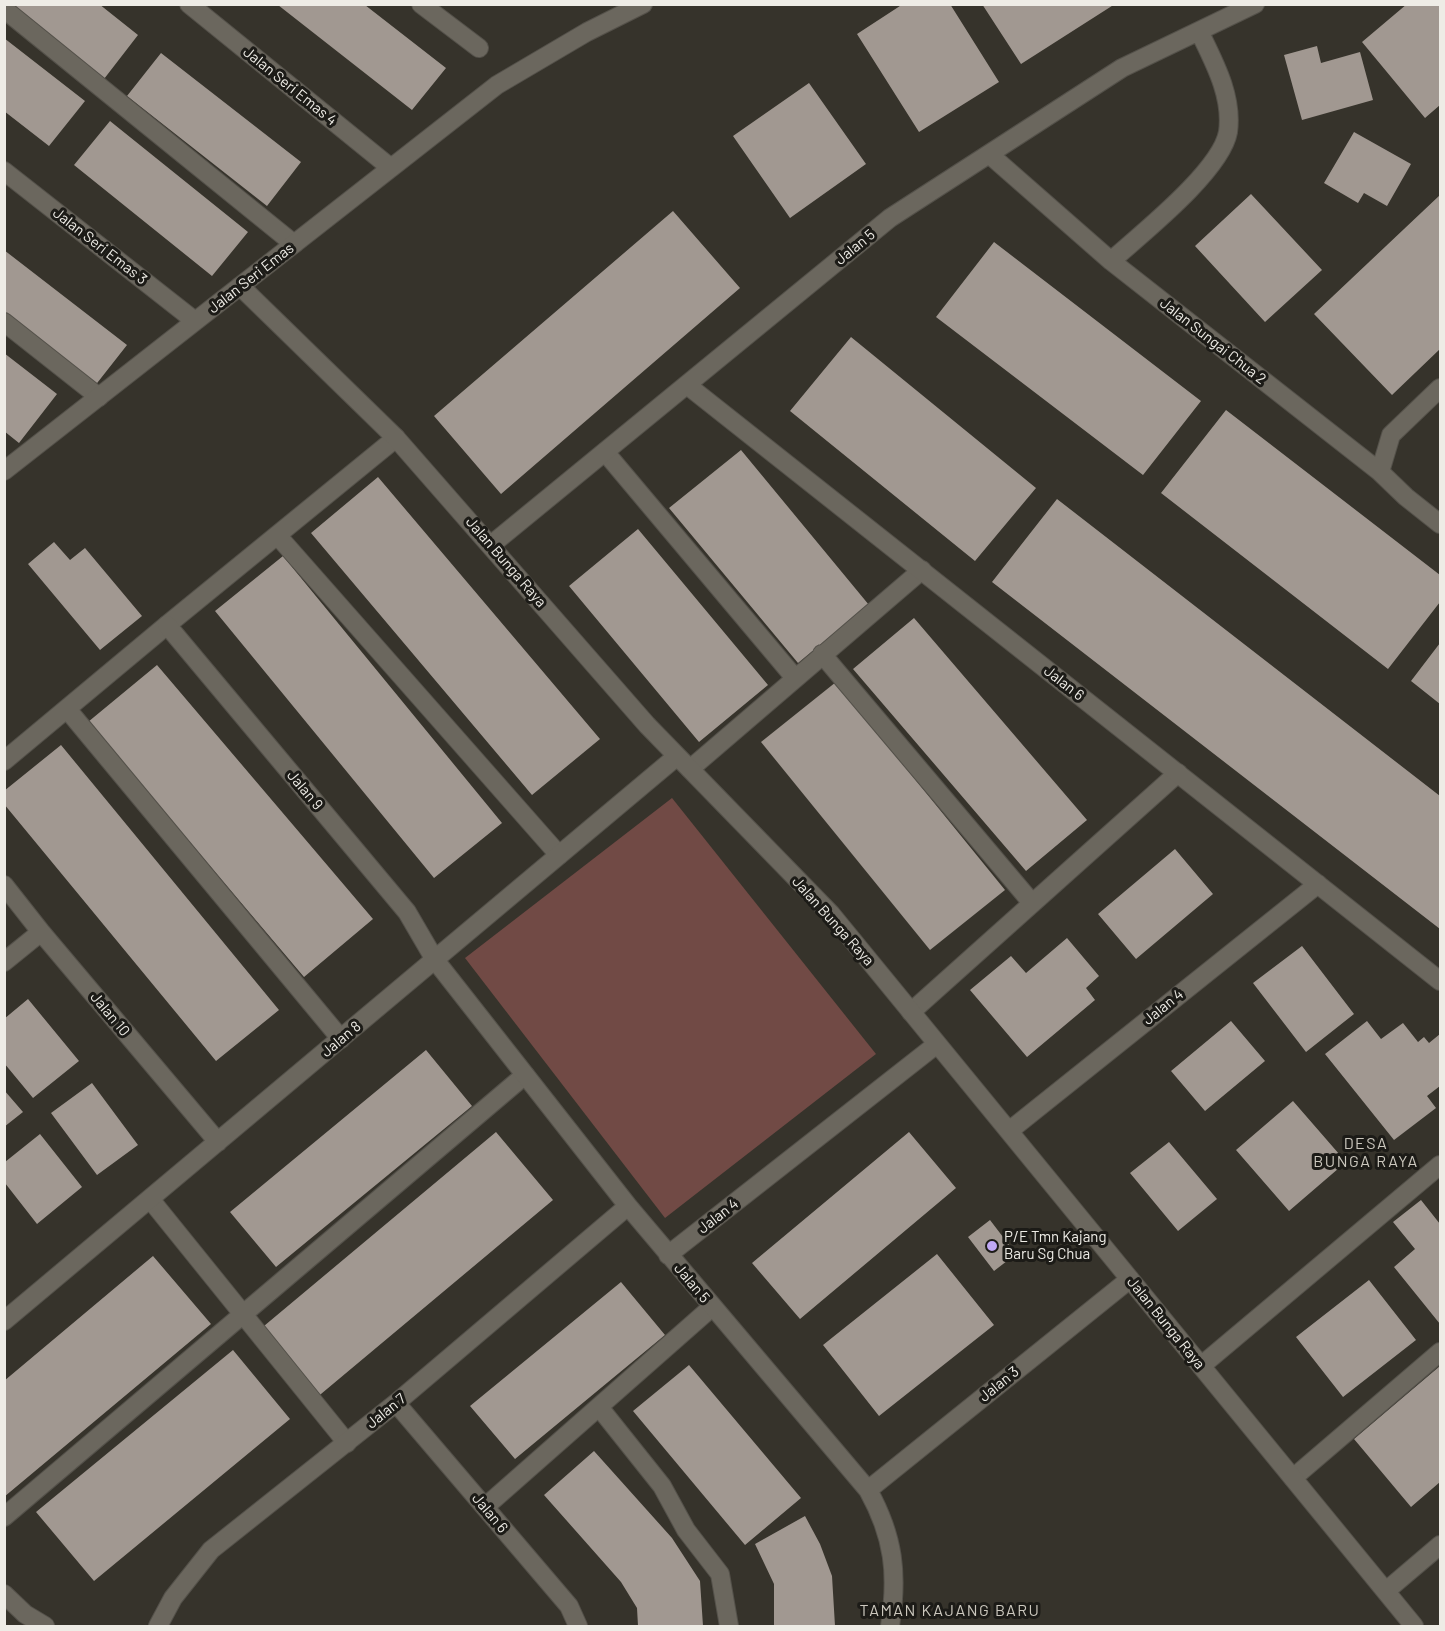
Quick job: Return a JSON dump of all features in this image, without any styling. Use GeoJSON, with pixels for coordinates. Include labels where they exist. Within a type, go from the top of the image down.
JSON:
{"type":"FeatureCollection","features":[{"type":"Feature","properties":{"kind":"street","name":"Jalan Seri Emas 4"},"geometry":{"type":"LineString","coordinates":[[189,4],[391,168]]}},
{"type":"Feature","properties":{"kind":"street"},"geometry":{"type":"LineString","coordinates":[[421,4],[479,48]]}},
{"type":"Feature","properties":{"kind":"street","name":"Jalan Seri Emas"},"geometry":{"type":"LineString","coordinates":[[4,471],[497,85],[587,32],[643,4]]}},
{"type":"Feature","properties":{"kind":"street","name":"Jalan 5"},"geometry":{"type":"LineString","coordinates":[[491,545],[890,218],[1122,68],[1255,4]]}},
{"type":"Feature","properties":{"kind":"street"},"geometry":{"type":"LineString","coordinates":[[4,9],[294,244]]}},
{"type":"Feature","properties":{"kind":"street"},"geometry":{"type":"LineString","coordinates":[[1111,261],[1186,194],[1214,162],[1228,133],[1227,99],[1217,67],[1199,31]]}},
{"type":"Feature","properties":{"kind":"street","name":"Jalan Sungai Chua 2"},"geometry":{"type":"LineString","coordinates":[[988,154],[1111,261],[1380,472],[1406,497],[1440,524]]}},
{"type":"Feature","properties":{"kind":"street","name":"Jalan Seri Emas 3"},"geometry":{"type":"LineString","coordinates":[[4,171],[195,321]]}},
{"type":"Feature","properties":{"kind":"street","name":"Jalan Bunga Raya"},"geometry":{"type":"LineString","coordinates":[[240,286],[396,438],[683,763],[831,915],[1414,1626]]}},
{"type":"Feature","properties":{"kind":"street"},"geometry":{"type":"LineString","coordinates":[[4,322],[99,397]]}},
{"type":"Feature","properties":{"kind":"street","name":"Jalan 6"},"geometry":{"type":"LineString","coordinates":[[687,385],[1440,981]]}},
{"type":"Feature","properties":{"kind":"street"},"geometry":{"type":"LineString","coordinates":[[1380,472],[1391,435],[1440,388]]}},
{"type":"Feature","properties":{"kind":"street"},"geometry":{"type":"LineString","coordinates":[[4,761],[396,438]]}},
{"type":"Feature","properties":{"kind":"street"},"geometry":{"type":"LineString","coordinates":[[605,452],[795,678]]}},
{"type":"Feature","properties":{"kind":"street"},"geometry":{"type":"LineString","coordinates":[[277,536],[560,855]]}},
{"type":"Feature","properties":{"kind":"street","name":"Jalan 8"},"geometry":{"type":"LineString","coordinates":[[4,1321],[560,855],[795,678],[922,570]]}},
{"type":"Feature","properties":{"kind":"street","name":"Jalan 9"},"geometry":{"type":"LineString","coordinates":[[167,625],[407,912],[435,960]]}},
{"type":"Feature","properties":{"kind":"street"},"geometry":{"type":"LineString","coordinates":[[822,654],[1032,903]]}},
{"type":"Feature","properties":{"kind":"street"},"geometry":{"type":"LineString","coordinates":[[67,709],[341,1039]]}},
{"type":"Feature","properties":{"kind":"street"},"geometry":{"type":"LineString","coordinates":[[911,1012],[1178,773]]}},
{"type":"Feature","properties":{"kind":"street","name":"Jalan 4"},"geometry":{"type":"LineString","coordinates":[[1009,1131],[1318,884]]}},
{"type":"Feature","properties":{"kind":"street","name":"Jalan 10"},"geometry":{"type":"LineString","coordinates":[[4,885],[218,1142]]}},
{"type":"Feature","properties":{"kind":"street"},"geometry":{"type":"LineString","coordinates":[[4,962],[41,932]]}},
{"type":"Feature","properties":{"kind":"street","name":"Jalan 5"},"geometry":{"type":"LineString","coordinates":[[435,960],[668,1255],[868,1490],[881,1513],[890,1538],[894,1569],[894,1602],[890,1626]]}},
{"type":"Feature","properties":{"kind":"street","name":"Jalan 4"},"geometry":{"type":"LineString","coordinates":[[668,1255],[937,1044]]}},
{"type":"Feature","properties":{"kind":"street"},"geometry":{"type":"LineString","coordinates":[[4,1517],[525,1075]]}},
{"type":"Feature","properties":{"kind":"street"},"geometry":{"type":"LineString","coordinates":[[1201,1366],[1440,1165]]}},
{"type":"Feature","properties":{"kind":"street"},"geometry":{"type":"LineString","coordinates":[[150,1200],[347,1443]]}},
{"type":"Feature","properties":{"kind":"street","name":"Jalan 7"},"geometry":{"type":"LineString","coordinates":[[158,1626],[173,1598],[211,1550],[396,1403],[628,1206]]}},
{"type":"Feature","properties":{"kind":"street","name":"Jalan 3"},"geometry":{"type":"LineString","coordinates":[[868,1490],[1130,1279]]}},
{"type":"Feature","properties":{"kind":"street"},"geometry":{"type":"LineString","coordinates":[[485,1507],[712,1307]]}},
{"type":"Feature","properties":{"kind":"street"},"geometry":{"type":"LineString","coordinates":[[1293,1478],[1440,1352]]}},
{"type":"Feature","properties":{"kind":"street","name":"Jalan 6"},"geometry":{"type":"LineString","coordinates":[[396,1403],[569,1606],[578,1626]]}},
{"type":"Feature","properties":{"kind":"street"},"geometry":{"type":"LineString","coordinates":[[599,1407],[662,1486],[686,1530],[720,1574],[729,1626]]}},
{"type":"Feature","properties":{"kind":"street"},"geometry":{"type":"LineString","coordinates":[[1386,1591],[1440,1545]]}},
{"type":"Feature","properties":{"kind":"street"},"geometry":{"type":"LineString","coordinates":[[4,1594],[25,1614],[45,1626]]}},
{"type":"Feature","properties":{"kind":"shaded area"},"geometry":{"type":"Polygon","coordinates":[[[672,798],[876,1054],[665,1218],[465,958],[672,798]]]}},
{"type":"Feature","properties":{"kind":"building"},"geometry":{"type":"Polygon","coordinates":[[[9,4],[99,4],[138,35],[104,79],[9,4]]]}},
{"type":"Feature","properties":{"kind":"building"},"geometry":{"type":"Polygon","coordinates":[[[903,4],[950,4],[999,82],[919,132],[857,34],[903,4]]]}},
{"type":"Feature","properties":{"kind":"building"},"geometry":{"type":"Polygon","coordinates":[[[982,4],[1115,4],[1021,64],[982,4]]]}},
{"type":"Feature","properties":{"kind":"building"},"geometry":{"type":"Polygon","coordinates":[[[1407,4],[1440,4],[1440,105],[1425,118],[1362,42],[1407,4]]]}},
{"type":"Feature","properties":{"kind":"building"},"geometry":{"type":"Polygon","coordinates":[[[278,5],[365,5],[446,68],[412,110],[278,5]]]}},
{"type":"Feature","properties":{"kind":"building"},"geometry":{"type":"Polygon","coordinates":[[[4,38],[85,101],[49,146],[4,111],[4,38]]]}},
{"type":"Feature","properties":{"kind":"building"},"geometry":{"type":"Polygon","coordinates":[[[1317,46],[1321,63],[1360,52],[1373,100],[1302,120],[1284,55],[1317,46]]]}},
{"type":"Feature","properties":{"kind":"building"},"geometry":{"type":"Polygon","coordinates":[[[161,53],[301,162],[267,206],[127,96],[161,53]]]}},
{"type":"Feature","properties":{"kind":"building"},"geometry":{"type":"Polygon","coordinates":[[[809,83],[866,164],[790,218],[733,136],[809,83]]]}},
{"type":"Feature","properties":{"kind":"building"},"geometry":{"type":"Polygon","coordinates":[[[110,121],[248,232],[212,276],[74,165],[110,121]]]}},
{"type":"Feature","properties":{"kind":"building"},"geometry":{"type":"Polygon","coordinates":[[[1354,132],[1411,164],[1387,206],[1364,193],[1358,203],[1324,183],[1354,132]]]}},
{"type":"Feature","properties":{"kind":"building"},"geometry":{"type":"Polygon","coordinates":[[[1251,194],[1322,270],[1265,322],[1195,246],[1251,194]]]}},
{"type":"Feature","properties":{"kind":"building"},"geometry":{"type":"Polygon","coordinates":[[[1440,195],[1440,349],[1392,395],[1314,314],[1440,195]]]}},
{"type":"Feature","properties":{"kind":"building"},"geometry":{"type":"Polygon","coordinates":[[[673,211],[740,288],[501,494],[434,416],[673,211]]]}},
{"type":"Feature","properties":{"kind":"building"},"geometry":{"type":"Polygon","coordinates":[[[994,242],[1201,401],[1143,475],[936,317],[994,242]]]}},
{"type":"Feature","properties":{"kind":"building"},"geometry":{"type":"Polygon","coordinates":[[[4,250],[127,345],[94,387],[4,316],[4,250]]]}},
{"type":"Feature","properties":{"kind":"building"},"geometry":{"type":"Polygon","coordinates":[[[851,337],[1036,488],[975,561],[790,411],[851,337]]]}},
{"type":"Feature","properties":{"kind":"building"},"geometry":{"type":"Polygon","coordinates":[[[4,353],[57,394],[19,443],[4,431],[4,353]]]}},
{"type":"Feature","properties":{"kind":"building"},"geometry":{"type":"Polygon","coordinates":[[[1226,410],[1440,575],[1440,602],[1388,669],[1161,493],[1226,410]]]}},
{"type":"Feature","properties":{"kind":"building"},"geometry":{"type":"Polygon","coordinates":[[[741,450],[869,605],[798,663],[669,508],[741,450]]]}},
{"type":"Feature","properties":{"kind":"building"},"geometry":{"type":"Polygon","coordinates":[[[378,477],[600,739],[532,795],[311,533],[378,477]]]}},
{"type":"Feature","properties":{"kind":"building"},"geometry":{"type":"Polygon","coordinates":[[[1057,499],[1440,796],[1440,929],[992,582],[1057,499]]]}},
{"type":"Feature","properties":{"kind":"building"},"geometry":{"type":"Polygon","coordinates":[[[638,529],[768,685],[699,742],[569,586],[638,529]]]}},
{"type":"Feature","properties":{"kind":"building"},"geometry":{"type":"Polygon","coordinates":[[[54,542],[70,560],[85,548],[142,616],[100,650],[28,564],[54,542]]]}},
{"type":"Feature","properties":{"kind":"building"},"geometry":{"type":"Polygon","coordinates":[[[283,556],[502,823],[434,878],[215,611],[283,556]]]}},
{"type":"Feature","properties":{"kind":"building"},"geometry":{"type":"Polygon","coordinates":[[[914,618],[1087,820],[1026,871],[853,669],[914,618]]]}},
{"type":"Feature","properties":{"kind":"building"},"geometry":{"type":"Polygon","coordinates":[[[1440,643],[1440,704],[1411,681],[1440,643]]]}},
{"type":"Feature","properties":{"kind":"building"},"geometry":{"type":"Polygon","coordinates":[[[157,665],[373,919],[304,977],[88,722],[157,665]]]}},
{"type":"Feature","properties":{"kind":"building"},"geometry":{"type":"Polygon","coordinates":[[[836,682],[1005,890],[930,950],[761,742],[836,682]]]}},
{"type":"Feature","properties":{"kind":"building"},"geometry":{"type":"Polygon","coordinates":[[[61,745],[279,1010],[216,1061],[4,804],[4,791],[61,745]]]}},
{"type":"Feature","properties":{"kind":"building"},"geometry":{"type":"Polygon","coordinates":[[[1175,849],[1213,894],[1136,959],[1098,914],[1175,849]]]}},
{"type":"Feature","properties":{"kind":"building"},"geometry":{"type":"Polygon","coordinates":[[[1067,938],[1099,976],[1086,988],[1095,1000],[1027,1057],[970,990],[1011,956],[1026,973],[1067,938]]]}},
{"type":"Feature","properties":{"kind":"building"},"geometry":{"type":"Polygon","coordinates":[[[1302,946],[1354,1014],[1306,1052],[1253,983],[1302,946]]]}},
{"type":"Feature","properties":{"kind":"building"},"geometry":{"type":"Polygon","coordinates":[[[28,999],[79,1061],[33,1098],[4,1063],[4,1019],[28,999]]]}},
{"type":"Feature","properties":{"kind":"building"},"geometry":{"type":"Polygon","coordinates":[[[1231,1021],[1265,1061],[1205,1111],[1171,1071],[1231,1021]]]}},
{"type":"Feature","properties":{"kind":"building"},"geometry":{"type":"Polygon","coordinates":[[[1367,1021],[1381,1039],[1403,1023],[1418,1042],[1424,1037],[1429,1043],[1440,1034],[1440,1086],[1427,1096],[1436,1108],[1394,1140],[1325,1054],[1367,1021]]]}},
{"type":"Feature","properties":{"kind":"building"},"geometry":{"type":"Polygon","coordinates":[[[426,1050],[472,1106],[276,1267],[230,1212],[426,1050]]]}},
{"type":"Feature","properties":{"kind":"building"},"geometry":{"type":"Polygon","coordinates":[[[92,1083],[138,1145],[97,1175],[51,1113],[92,1083]]]}},
{"type":"Feature","properties":{"kind":"building"},"geometry":{"type":"Polygon","coordinates":[[[4,1090],[23,1112],[4,1127],[4,1090]]]}},
{"type":"Feature","properties":{"kind":"building"},"geometry":{"type":"Polygon","coordinates":[[[1293,1101],[1346,1162],[1289,1211],[1236,1150],[1293,1101]]]}},
{"type":"Feature","properties":{"kind":"building"},"geometry":{"type":"Polygon","coordinates":[[[496,1132],[553,1200],[315,1399],[258,1331],[496,1132]]]}},
{"type":"Feature","properties":{"kind":"building"},"geometry":{"type":"Polygon","coordinates":[[[909,1132],[956,1188],[800,1319],[752,1263],[909,1132]]]}},
{"type":"Feature","properties":{"kind":"building"},"geometry":{"type":"Polygon","coordinates":[[[40,1134],[82,1187],[37,1224],[5,1183],[5,1162],[40,1134]]]}},
{"type":"Feature","properties":{"kind":"building"},"geometry":{"type":"Polygon","coordinates":[[[1169,1142],[1217,1199],[1178,1231],[1130,1173],[1169,1142]]]}},
{"type":"Feature","properties":{"kind":"building"},"geometry":{"type":"Polygon","coordinates":[[[1421,1200],[1440,1224],[1440,1324],[1394,1267],[1415,1249],[1393,1222],[1421,1200]]]}},
{"type":"Feature","properties":{"kind":"building","name":"P/E Tmn Kajang Baru Sg Chua"},"geometry":{"type":"Polygon","coordinates":[[[990,1220],[1016,1254],[994,1271],[968,1237],[990,1220]]]}},
{"type":"Feature","properties":{"kind":"building"},"geometry":{"type":"Polygon","coordinates":[[[937,1254],[994,1325],[879,1416],[823,1345],[937,1254]]]}},
{"type":"Feature","properties":{"kind":"building"},"geometry":{"type":"Polygon","coordinates":[[[153,1256],[211,1324],[4,1497],[4,1381],[153,1256]]]}},
{"type":"Feature","properties":{"kind":"building"},"geometry":{"type":"Polygon","coordinates":[[[1369,1280],[1416,1340],[1343,1397],[1296,1337],[1369,1280]]]}},
{"type":"Feature","properties":{"kind":"building"},"geometry":{"type":"Polygon","coordinates":[[[621,1282],[665,1335],[515,1459],[470,1406],[621,1282]]]}},
{"type":"Feature","properties":{"kind":"building"},"geometry":{"type":"Polygon","coordinates":[[[233,1350],[290,1419],[94,1581],[36,1512],[233,1350]]]}},
{"type":"Feature","properties":{"kind":"building"},"geometry":{"type":"Polygon","coordinates":[[[689,1365],[801,1498],[745,1545],[633,1411],[689,1365]]]}},
{"type":"Feature","properties":{"kind":"building"},"geometry":{"type":"Polygon","coordinates":[[[1440,1366],[1440,1482],[1411,1507],[1354,1439],[1440,1366]]]}},
{"type":"Feature","properties":{"kind":"building"},"geometry":{"type":"Polygon","coordinates":[[[594,1451],[672,1538],[700,1581],[703,1626],[638,1626],[637,1608],[621,1582],[544,1495],[594,1451]]]}},
{"type":"Feature","properties":{"kind":"building"},"geometry":{"type":"Polygon","coordinates":[[[805,1516],[820,1544],[832,1576],[835,1626],[774,1626],[774,1584],[755,1544],[805,1516]]]}},
{"type":"Feature","properties":{"kind":"place","name":"P/E Tmn Kajang Baru Sg Chua"},"geometry":{"type":"Point","coordinates":[992,1246]}},
{"type":"Feature","properties":{"kind":"district","name":"DESA BUNGA RAYA"},"geometry":{"type":"Point","coordinates":[1366,1153]}},
{"type":"Feature","properties":{"kind":"district","name":"TAMAN KAJANG BARU"},"geometry":{"type":"Point","coordinates":[950,1611]}}]}
